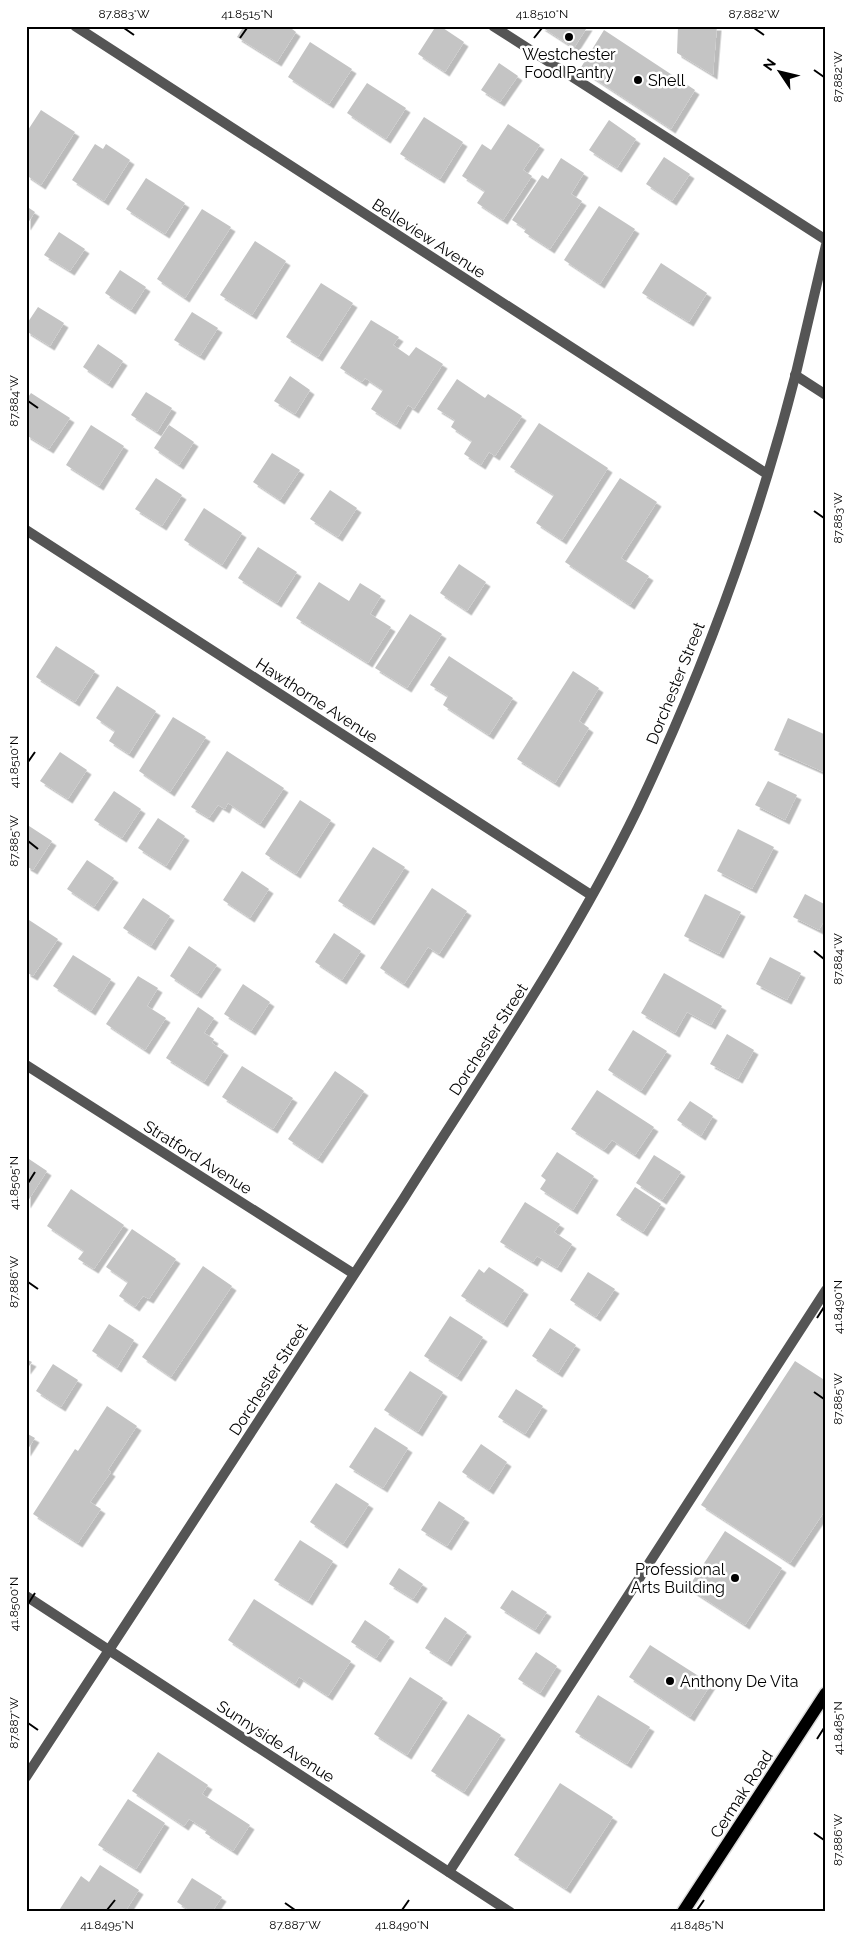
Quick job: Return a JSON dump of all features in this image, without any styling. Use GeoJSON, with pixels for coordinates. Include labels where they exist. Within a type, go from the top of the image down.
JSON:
{"type":"FeatureCollection","features":[{"type":"Feature","properties":{"kind":"main road","name":"Cermak Road"},"geometry":{"type":"LineString","coordinates":[[683,1912],[826,1693]]}},
{"type":"Feature","properties":{"kind":"street","name":"Belleview Avenue"},"geometry":{"type":"LineString","coordinates":[[75,26],[767,474]]}},
{"type":"Feature","properties":{"kind":"street"},"geometry":{"type":"LineString","coordinates":[[493,26],[826,240]]}},
{"type":"Feature","properties":{"kind":"street","name":"Dorchester Street"},"geometry":{"type":"LineString","coordinates":[[26,1777],[544,979],[592,895],[637,809],[683,707],[740,561],[795,375],[826,245]]}},
{"type":"Feature","properties":{"kind":"street"},"geometry":{"type":"LineString","coordinates":[[795,375],[826,395]]}},
{"type":"Feature","properties":{"kind":"street","name":"Hawthorne Avenue"},"geometry":{"type":"LineString","coordinates":[[26,530],[592,895]]}},
{"type":"Feature","properties":{"kind":"street","name":"Stratford Avenue"},"geometry":{"type":"LineString","coordinates":[[26,1065],[354,1274]]}},
{"type":"Feature","properties":{"kind":"street"},"geometry":{"type":"LineString","coordinates":[[449,1872],[826,1290]]}},
{"type":"Feature","properties":{"kind":"street","name":"Sunnyside Avenue"},"geometry":{"type":"LineString","coordinates":[[26,1596],[510,1912]]}},
{"type":"Feature","properties":{"kind":"building"},"geometry":{"type":"Polygon","coordinates":[[[244,26],[288,26],[296,32],[277,62],[237,37],[244,26]]]}},
{"type":"Feature","properties":{"kind":"building"},"geometry":{"type":"Polygon","coordinates":[[[436,26],[440,26],[464,42],[445,72],[418,54],[436,26]]]}},
{"type":"Feature","properties":{"kind":"building","name":"Westchester Food Pantry"},"geometry":{"type":"Polygon","coordinates":[[[540,26],[588,26],[574,48],[540,26]]]}},
{"type":"Feature","properties":{"kind":"building","name":"Shell"},"geometry":{"type":"Polygon","coordinates":[[[678,26],[717,26],[713,75],[677,53],[678,26]]]}},
{"type":"Feature","properties":{"kind":"building","name":"Shell"},"geometry":{"type":"Polygon","coordinates":[[[604,30],[695,90],[671,129],[580,69],[604,30]]]}},
{"type":"Feature","properties":{"kind":"building"},"geometry":{"type":"Polygon","coordinates":[[[310,42],[352,69],[329,104],[288,77],[310,42]]]}},
{"type":"Feature","properties":{"kind":"building"},"geometry":{"type":"Polygon","coordinates":[[[499,63],[518,76],[500,102],[481,90],[499,63]]]}},
{"type":"Feature","properties":{"kind":"building"},"geometry":{"type":"Polygon","coordinates":[[[367,83],[406,108],[386,139],[347,113],[367,83]]]}},
{"type":"Feature","properties":{"kind":"building"},"geometry":{"type":"Polygon","coordinates":[[[41,110],[75,132],[41,185],[26,175],[26,133],[41,110]]]}},
{"type":"Feature","properties":{"kind":"building"},"geometry":{"type":"Polygon","coordinates":[[[424,117],[463,142],[440,179],[400,154],[424,117]]]}},
{"type":"Feature","properties":{"kind":"building"},"geometry":{"type":"Polygon","coordinates":[[[609,120],[636,139],[617,168],[589,150],[609,120]]]}},
{"type":"Feature","properties":{"kind":"building"},"geometry":{"type":"Polygon","coordinates":[[[508,124],[540,145],[523,170],[532,176],[503,220],[477,203],[485,191],[462,176],[482,144],[491,150],[508,124]]]}},
{"type":"Feature","properties":{"kind":"building"},"geometry":{"type":"Polygon","coordinates":[[[95,144],[103,149],[106,144],[130,160],[104,201],[72,180],[95,144]]]}},
{"type":"Feature","properties":{"kind":"building"},"geometry":{"type":"Polygon","coordinates":[[[664,157],[690,174],[672,201],[646,184],[664,157]]]}},
{"type":"Feature","properties":{"kind":"building"},"geometry":{"type":"Polygon","coordinates":[[[561,158],[584,173],[571,194],[582,201],[550,249],[524,232],[526,229],[512,220],[542,175],[548,179],[561,158]]]}},
{"type":"Feature","properties":{"kind":"building"},"geometry":{"type":"Polygon","coordinates":[[[146,178],[185,203],[165,234],[126,209],[146,178]]]}},
{"type":"Feature","properties":{"kind":"building"},"geometry":{"type":"Polygon","coordinates":[[[26,206],[35,212],[26,226],[26,206]]]}},
{"type":"Feature","properties":{"kind":"building"},"geometry":{"type":"Polygon","coordinates":[[[599,206],[635,229],[600,284],[564,260],[599,206]]]}},
{"type":"Feature","properties":{"kind":"building"},"geometry":{"type":"Polygon","coordinates":[[[202,209],[231,227],[185,298],[157,279],[202,209]]]}},
{"type":"Feature","properties":{"kind":"building"},"geometry":{"type":"Polygon","coordinates":[[[59,232],[85,249],[70,271],[44,255],[59,232]]]}},
{"type":"Feature","properties":{"kind":"building"},"geometry":{"type":"Polygon","coordinates":[[[255,241],[286,261],[252,315],[220,295],[255,241]]]}},
{"type":"Feature","properties":{"kind":"building"},"geometry":{"type":"Polygon","coordinates":[[[661,263],[707,293],[689,322],[642,293],[661,263]]]}},
{"type":"Feature","properties":{"kind":"building"},"geometry":{"type":"Polygon","coordinates":[[[120,270],[146,287],[131,310],[105,293],[120,270]]]}},
{"type":"Feature","properties":{"kind":"building"},"geometry":{"type":"Polygon","coordinates":[[[321,283],[353,303],[318,357],[286,337],[321,283]]]}},
{"type":"Feature","properties":{"kind":"building"},"geometry":{"type":"Polygon","coordinates":[[[38,307],[64,323],[50,346],[26,331],[26,325],[38,307]]]}},
{"type":"Feature","properties":{"kind":"building"},"geometry":{"type":"Polygon","coordinates":[[[192,312],[218,328],[200,356],[174,340],[192,312]]]}},
{"type":"Feature","properties":{"kind":"building"},"geometry":{"type":"Polygon","coordinates":[[[371,320],[399,337],[393,345],[409,356],[416,347],[443,364],[414,409],[408,405],[396,425],[371,409],[383,390],[365,378],[362,382],[340,368],[371,320]]]}},
{"type":"Feature","properties":{"kind":"building"},"geometry":{"type":"Polygon","coordinates":[[[98,344],[123,361],[108,384],[83,367],[98,344]]]}},
{"type":"Feature","properties":{"kind":"building"},"geometry":{"type":"Polygon","coordinates":[[[290,376],[310,390],[295,414],[274,401],[290,376]]]}},
{"type":"Feature","properties":{"kind":"building"},"geometry":{"type":"Polygon","coordinates":[[[457,379],[485,398],[488,394],[522,416],[495,456],[489,452],[481,465],[464,454],[472,441],[451,427],[455,420],[437,409],[457,379]]]}},
{"type":"Feature","properties":{"kind":"building"},"geometry":{"type":"Polygon","coordinates":[[[146,392],[172,408],[157,432],[131,415],[146,392]]]}},
{"type":"Feature","properties":{"kind":"building"},"geometry":{"type":"Polygon","coordinates":[[[31,393],[70,418],[49,449],[26,435],[26,400],[31,393]]]}},
{"type":"Feature","properties":{"kind":"building"},"geometry":{"type":"Polygon","coordinates":[[[539,423],[608,468],[562,540],[536,523],[554,495],[510,467],[539,423]]]}},
{"type":"Feature","properties":{"kind":"building"},"geometry":{"type":"Polygon","coordinates":[[[91,425],[124,446],[99,486],[66,465],[91,425]]]}},
{"type":"Feature","properties":{"kind":"building"},"geometry":{"type":"Polygon","coordinates":[[[169,425],[194,442],[179,465],[154,448],[169,425]]]}},
{"type":"Feature","properties":{"kind":"building"},"geometry":{"type":"Polygon","coordinates":[[[272,453],[300,470],[280,500],[253,482],[272,453]]]}},
{"type":"Feature","properties":{"kind":"building"},"geometry":{"type":"Polygon","coordinates":[[[156,478],[182,495],[162,526],[135,509],[156,478]]]}},
{"type":"Feature","properties":{"kind":"building"},"geometry":{"type":"Polygon","coordinates":[[[620,478],[657,502],[621,558],[649,576],[630,605],[565,562],[620,478]]]}},
{"type":"Feature","properties":{"kind":"building"},"geometry":{"type":"Polygon","coordinates":[[[330,490],[357,508],[338,537],[310,519],[330,490]]]}},
{"type":"Feature","properties":{"kind":"building"},"geometry":{"type":"Polygon","coordinates":[[[204,508],[242,533],[222,565],[184,540],[204,508]]]}},
{"type":"Feature","properties":{"kind":"building"},"geometry":{"type":"Polygon","coordinates":[[[258,547],[297,572],[277,603],[238,578],[258,547]]]}},
{"type":"Feature","properties":{"kind":"building"},"geometry":{"type":"Polygon","coordinates":[[[459,564],[486,582],[467,611],[440,593],[459,564]]]}},
{"type":"Feature","properties":{"kind":"building"},"geometry":{"type":"Polygon","coordinates":[[[319,582],[349,601],[360,583],[381,596],[370,614],[391,627],[368,663],[296,618],[319,582]]]}},
{"type":"Feature","properties":{"kind":"building"},"geometry":{"type":"Polygon","coordinates":[[[410,614],[442,634],[407,688],[375,668],[410,614]]]}},
{"type":"Feature","properties":{"kind":"building"},"geometry":{"type":"Polygon","coordinates":[[[56,646],[95,671],[75,702],[36,677],[56,646]]]}},
{"type":"Feature","properties":{"kind":"building"},"geometry":{"type":"Polygon","coordinates":[[[449,656],[513,698],[489,735],[443,705],[448,696],[430,685],[449,656]]]}},
{"type":"Feature","properties":{"kind":"building"},"geometry":{"type":"Polygon","coordinates":[[[573,671],[599,688],[579,721],[589,728],[555,783],[517,759],[573,671]]]}},
{"type":"Feature","properties":{"kind":"building"},"geometry":{"type":"Polygon","coordinates":[[[117,686],[156,711],[129,754],[109,741],[115,731],[96,718],[117,686]]]}},
{"type":"Feature","properties":{"kind":"building"},"geometry":{"type":"Polygon","coordinates":[[[173,717],[206,737],[170,792],[139,771],[173,717]]]}},
{"type":"Feature","properties":{"kind":"building"},"geometry":{"type":"Polygon","coordinates":[[[788,718],[826,735],[826,773],[774,750],[788,718]]]}},
{"type":"Feature","properties":{"kind":"building"},"geometry":{"type":"Polygon","coordinates":[[[227,751],[284,788],[260,824],[228,803],[225,809],[218,805],[209,818],[191,807],[227,751]]]}},
{"type":"Feature","properties":{"kind":"building"},"geometry":{"type":"Polygon","coordinates":[[[60,752],[87,770],[68,799],[40,781],[60,752]]]}},
{"type":"Feature","properties":{"kind":"building"},"geometry":{"type":"Polygon","coordinates":[[[768,781],[797,795],[785,820],[755,805],[768,781]]]}},
{"type":"Feature","properties":{"kind":"building"},"geometry":{"type":"Polygon","coordinates":[[[114,791],[141,809],[122,838],[94,820],[114,791]]]}},
{"type":"Feature","properties":{"kind":"building"},"geometry":{"type":"Polygon","coordinates":[[[300,800],[331,820],[296,874],[265,854],[300,800]]]}},
{"type":"Feature","properties":{"kind":"building"},"geometry":{"type":"Polygon","coordinates":[[[158,818],[185,836],[166,866],[138,848],[158,818]]]}},
{"type":"Feature","properties":{"kind":"building"},"geometry":{"type":"Polygon","coordinates":[[[26,824],[52,841],[33,870],[26,866],[26,824]]]}},
{"type":"Feature","properties":{"kind":"building"},"geometry":{"type":"Polygon","coordinates":[[[738,829],[774,847],[752,889],[717,871],[738,829]]]}},
{"type":"Feature","properties":{"kind":"building"},"geometry":{"type":"Polygon","coordinates":[[[373,847],[405,867],[370,921],[338,901],[373,847]]]}},
{"type":"Feature","properties":{"kind":"building"},"geometry":{"type":"Polygon","coordinates":[[[87,860],[114,878],[94,907],[67,889],[87,860]]]}},
{"type":"Feature","properties":{"kind":"building"},"geometry":{"type":"Polygon","coordinates":[[[242,871],[269,889],[250,918],[223,900],[242,871]]]}},
{"type":"Feature","properties":{"kind":"building"},"geometry":{"type":"Polygon","coordinates":[[[432,888],[467,911],[439,954],[428,947],[404,984],[380,968],[432,888]]]}},
{"type":"Feature","properties":{"kind":"building"},"geometry":{"type":"Polygon","coordinates":[[[705,894],[741,912],[719,954],[684,936],[705,894]]]}},
{"type":"Feature","properties":{"kind":"building"},"geometry":{"type":"Polygon","coordinates":[[[805,894],[826,905],[826,917],[819,930],[793,917],[805,894]]]}},
{"type":"Feature","properties":{"kind":"building"},"geometry":{"type":"Polygon","coordinates":[[[143,898],[170,916],[151,946],[123,928],[143,898]]]}},
{"type":"Feature","properties":{"kind":"building"},"geometry":{"type":"Polygon","coordinates":[[[26,918],[58,939],[33,976],[26,972],[26,918]]]}},
{"type":"Feature","properties":{"kind":"building"},"geometry":{"type":"Polygon","coordinates":[[[334,933],[361,951],[342,980],[315,962],[334,933]]]}},
{"type":"Feature","properties":{"kind":"building"},"geometry":{"type":"Polygon","coordinates":[[[189,946],[217,965],[197,994],[170,976],[189,946]]]}},
{"type":"Feature","properties":{"kind":"building"},"geometry":{"type":"Polygon","coordinates":[[[73,955],[111,979],[91,1011],[53,986],[73,955]]]}},
{"type":"Feature","properties":{"kind":"building"},"geometry":{"type":"Polygon","coordinates":[[[770,957],[801,973],[787,1000],[756,984],[770,957]]]}},
{"type":"Feature","properties":{"kind":"building"},"geometry":{"type":"Polygon","coordinates":[[[664,973],[722,1006],[711,1025],[687,1012],[675,1033],[641,1013],[664,973]]]}},
{"type":"Feature","properties":{"kind":"building"},"geometry":{"type":"Polygon","coordinates":[[[138,976],[158,988],[147,1006],[166,1018],[145,1050],[106,1024],[138,976]]]}},
{"type":"Feature","properties":{"kind":"building"},"geometry":{"type":"Polygon","coordinates":[[[243,984],[270,1002],[251,1031],[224,1014],[243,984]]]}},
{"type":"Feature","properties":{"kind":"building"},"geometry":{"type":"Polygon","coordinates":[[[198,1007],[214,1018],[204,1033],[214,1039],[212,1043],[224,1051],[204,1082],[166,1058],[198,1007]]]}},
{"type":"Feature","properties":{"kind":"building"},"geometry":{"type":"Polygon","coordinates":[[[633,1030],[667,1051],[641,1091],[608,1070],[633,1030]]]}},
{"type":"Feature","properties":{"kind":"building"},"geometry":{"type":"Polygon","coordinates":[[[727,1034],[754,1050],[738,1079],[710,1064],[727,1034]]]}},
{"type":"Feature","properties":{"kind":"building"},"geometry":{"type":"Polygon","coordinates":[[[242,1066],[293,1098],[273,1129],[222,1097],[242,1066]]]}},
{"type":"Feature","properties":{"kind":"building"},"geometry":{"type":"Polygon","coordinates":[[[335,1071],[364,1091],[318,1159],[288,1139],[335,1071]]]}},
{"type":"Feature","properties":{"kind":"building"},"geometry":{"type":"Polygon","coordinates":[[[597,1090],[654,1127],[635,1155],[612,1140],[604,1150],[571,1129],[597,1090]]]}},
{"type":"Feature","properties":{"kind":"building"},"geometry":{"type":"Polygon","coordinates":[[[690,1101],[713,1116],[701,1136],[677,1120],[690,1101]]]}},
{"type":"Feature","properties":{"kind":"building"},"geometry":{"type":"Polygon","coordinates":[[[557,1152],[594,1176],[573,1210],[540,1189],[546,1180],[541,1176],[557,1152]]]}},
{"type":"Feature","properties":{"kind":"building"},"geometry":{"type":"Polygon","coordinates":[[[654,1155],[681,1172],[662,1200],[636,1183],[654,1155]]]}},
{"type":"Feature","properties":{"kind":"building"},"geometry":{"type":"Polygon","coordinates":[[[26,1157],[47,1171],[26,1204],[26,1157]]]}},
{"type":"Feature","properties":{"kind":"building"},"geometry":{"type":"Polygon","coordinates":[[[635,1187],[661,1204],[643,1232],[616,1215],[635,1187]]]}},
{"type":"Feature","properties":{"kind":"building"},"geometry":{"type":"Polygon","coordinates":[[[71,1189],[124,1225],[94,1269],[78,1259],[84,1251],[47,1226],[71,1189]]]}},
{"type":"Feature","properties":{"kind":"building"},"geometry":{"type":"Polygon","coordinates":[[[525,1202],[560,1224],[554,1232],[572,1244],[557,1268],[537,1256],[533,1262],[500,1242],[525,1202]]]}},
{"type":"Feature","properties":{"kind":"building"},"geometry":{"type":"Polygon","coordinates":[[[132,1229],[176,1259],[149,1299],[143,1296],[135,1307],[119,1296],[128,1282],[106,1267],[132,1229]]]}},
{"type":"Feature","properties":{"kind":"building"},"geometry":{"type":"Polygon","coordinates":[[[203,1266],[232,1286],[171,1377],[142,1357],[203,1266]]]}},
{"type":"Feature","properties":{"kind":"building"},"geometry":{"type":"Polygon","coordinates":[[[489,1267],[524,1290],[503,1323],[461,1296],[479,1269],[484,1273],[489,1267]]]}},
{"type":"Feature","properties":{"kind":"building"},"geometry":{"type":"Polygon","coordinates":[[[588,1272],[615,1289],[596,1317],[570,1300],[588,1272]]]}},
{"type":"Feature","properties":{"kind":"building"},"geometry":{"type":"Polygon","coordinates":[[[450,1316],[483,1337],[457,1377],[424,1356],[450,1316]]]}},
{"type":"Feature","properties":{"kind":"building"},"geometry":{"type":"Polygon","coordinates":[[[109,1324],[134,1340],[117,1368],[92,1351],[109,1324]]]}},
{"type":"Feature","properties":{"kind":"building"},"geometry":{"type":"Polygon","coordinates":[[[550,1328],[576,1345],[558,1373],[532,1356],[550,1328]]]}},
{"type":"Feature","properties":{"kind":"building"},"geometry":{"type":"Polygon","coordinates":[[[26,1359],[32,1362],[26,1370],[26,1359]]]}},
{"type":"Feature","properties":{"kind":"building"},"geometry":{"type":"Polygon","coordinates":[[[795,1361],[826,1381],[826,1509],[790,1563],[701,1505],[795,1361]]]}},
{"type":"Feature","properties":{"kind":"building"},"geometry":{"type":"Polygon","coordinates":[[[53,1364],[78,1380],[61,1407],[36,1391],[53,1364]]]}},
{"type":"Feature","properties":{"kind":"building"},"geometry":{"type":"Polygon","coordinates":[[[410,1371],[443,1392],[418,1432],[384,1410],[410,1371]]]}},
{"type":"Feature","properties":{"kind":"building"},"geometry":{"type":"Polygon","coordinates":[[[516,1389],[543,1406],[525,1434],[498,1417],[516,1389]]]}},
{"type":"Feature","properties":{"kind":"building"},"geometry":{"type":"Polygon","coordinates":[[[107,1406],[137,1426],[108,1470],[111,1472],[90,1502],[101,1509],[78,1543],[33,1514],[75,1449],[78,1451],[107,1406]]]}},
{"type":"Feature","properties":{"kind":"building"},"geometry":{"type":"Polygon","coordinates":[[[375,1427],[408,1448],[383,1488],[349,1467],[375,1427]]]}},
{"type":"Feature","properties":{"kind":"building"},"geometry":{"type":"Polygon","coordinates":[[[26,1433],[35,1438],[26,1452],[26,1433]]]}},
{"type":"Feature","properties":{"kind":"building"},"geometry":{"type":"Polygon","coordinates":[[[481,1444],[507,1462],[489,1490],[462,1472],[481,1444]]]}},
{"type":"Feature","properties":{"kind":"building"},"geometry":{"type":"Polygon","coordinates":[[[336,1483],[369,1504],[343,1544],[310,1522],[336,1483]]]}},
{"type":"Feature","properties":{"kind":"building"},"geometry":{"type":"Polygon","coordinates":[[[439,1501],[465,1518],[447,1546],[421,1530],[439,1501]]]}},
{"type":"Feature","properties":{"kind":"building","name":"Professional Arts Building"},"geometry":{"type":"Polygon","coordinates":[[[725,1531],[782,1568],[745,1625],[688,1588],[725,1531]]]}},
{"type":"Feature","properties":{"kind":"building"},"geometry":{"type":"Polygon","coordinates":[[[300,1540],[333,1561],[308,1601],[274,1580],[300,1540]]]}},
{"type":"Feature","properties":{"kind":"building"},"geometry":{"type":"Polygon","coordinates":[[[399,1568],[423,1584],[413,1599],[389,1584],[399,1568]]]}},
{"type":"Feature","properties":{"kind":"building"},"geometry":{"type":"Polygon","coordinates":[[[512,1590],[547,1612],[535,1630],[500,1608],[512,1590]]]}},
{"type":"Feature","properties":{"kind":"building"},"geometry":{"type":"Polygon","coordinates":[[[254,1599],[351,1661],[328,1696],[299,1677],[295,1684],[228,1640],[254,1599]]]}},
{"type":"Feature","properties":{"kind":"building"},"geometry":{"type":"Polygon","coordinates":[[[445,1617],[467,1632],[447,1662],[425,1648],[445,1617]]]}},
{"type":"Feature","properties":{"kind":"building"},"geometry":{"type":"Polygon","coordinates":[[[365,1620],[390,1637],[376,1658],[351,1642],[365,1620]]]}},
{"type":"Feature","properties":{"kind":"building","name":"Anthony De Vita"},"geometry":{"type":"Polygon","coordinates":[[[650,1645],[711,1684],[690,1717],[629,1677],[650,1645]]]}},
{"type":"Feature","properties":{"kind":"building"},"geometry":{"type":"Polygon","coordinates":[[[536,1652],[557,1666],[540,1693],[518,1679],[536,1652]]]}},
{"type":"Feature","properties":{"kind":"building"},"geometry":{"type":"Polygon","coordinates":[[[410,1677],[443,1698],[407,1755],[374,1734],[410,1677]]]}},
{"type":"Feature","properties":{"kind":"building"},"geometry":{"type":"Polygon","coordinates":[[[598,1695],[650,1727],[627,1764],[575,1732],[598,1695]]]}},
{"type":"Feature","properties":{"kind":"building"},"geometry":{"type":"Polygon","coordinates":[[[468,1714],[501,1735],[464,1792],[431,1771],[468,1714]]]}},
{"type":"Feature","properties":{"kind":"building"},"geometry":{"type":"Polygon","coordinates":[[[158,1752],[208,1785],[202,1794],[250,1825],[233,1851],[205,1833],[207,1830],[189,1819],[184,1826],[132,1791],[158,1752]]]}},
{"type":"Feature","properties":{"kind":"building"},"geometry":{"type":"Polygon","coordinates":[[[560,1783],[613,1817],[566,1889],[514,1855],[560,1783]]]}},
{"type":"Feature","properties":{"kind":"building"},"geometry":{"type":"Polygon","coordinates":[[[128,1799],[165,1823],[136,1869],[98,1845],[128,1799]]]}},
{"type":"Feature","properties":{"kind":"building"},"geometry":{"type":"Polygon","coordinates":[[[100,1865],[139,1890],[125,1912],[58,1912],[81,1876],[89,1882],[100,1865]]]}},
{"type":"Feature","properties":{"kind":"building"},"geometry":{"type":"Polygon","coordinates":[[[192,1878],[222,1897],[212,1912],[192,1912],[177,1902],[192,1878]]]}},
{"type":"Feature","properties":{"kind":"place","name":"Westchester Food Pantry"},"geometry":{"type":"Point","coordinates":[569,37]}},
{"type":"Feature","properties":{"kind":"place","name":"Shell"},"geometry":{"type":"Point","coordinates":[638,80]}},
{"type":"Feature","properties":{"kind":"place","name":"Professional Arts Building"},"geometry":{"type":"Point","coordinates":[735,1578]}},
{"type":"Feature","properties":{"kind":"place","name":"Anthony De Vita"},"geometry":{"type":"Point","coordinates":[670,1681]}}]}
